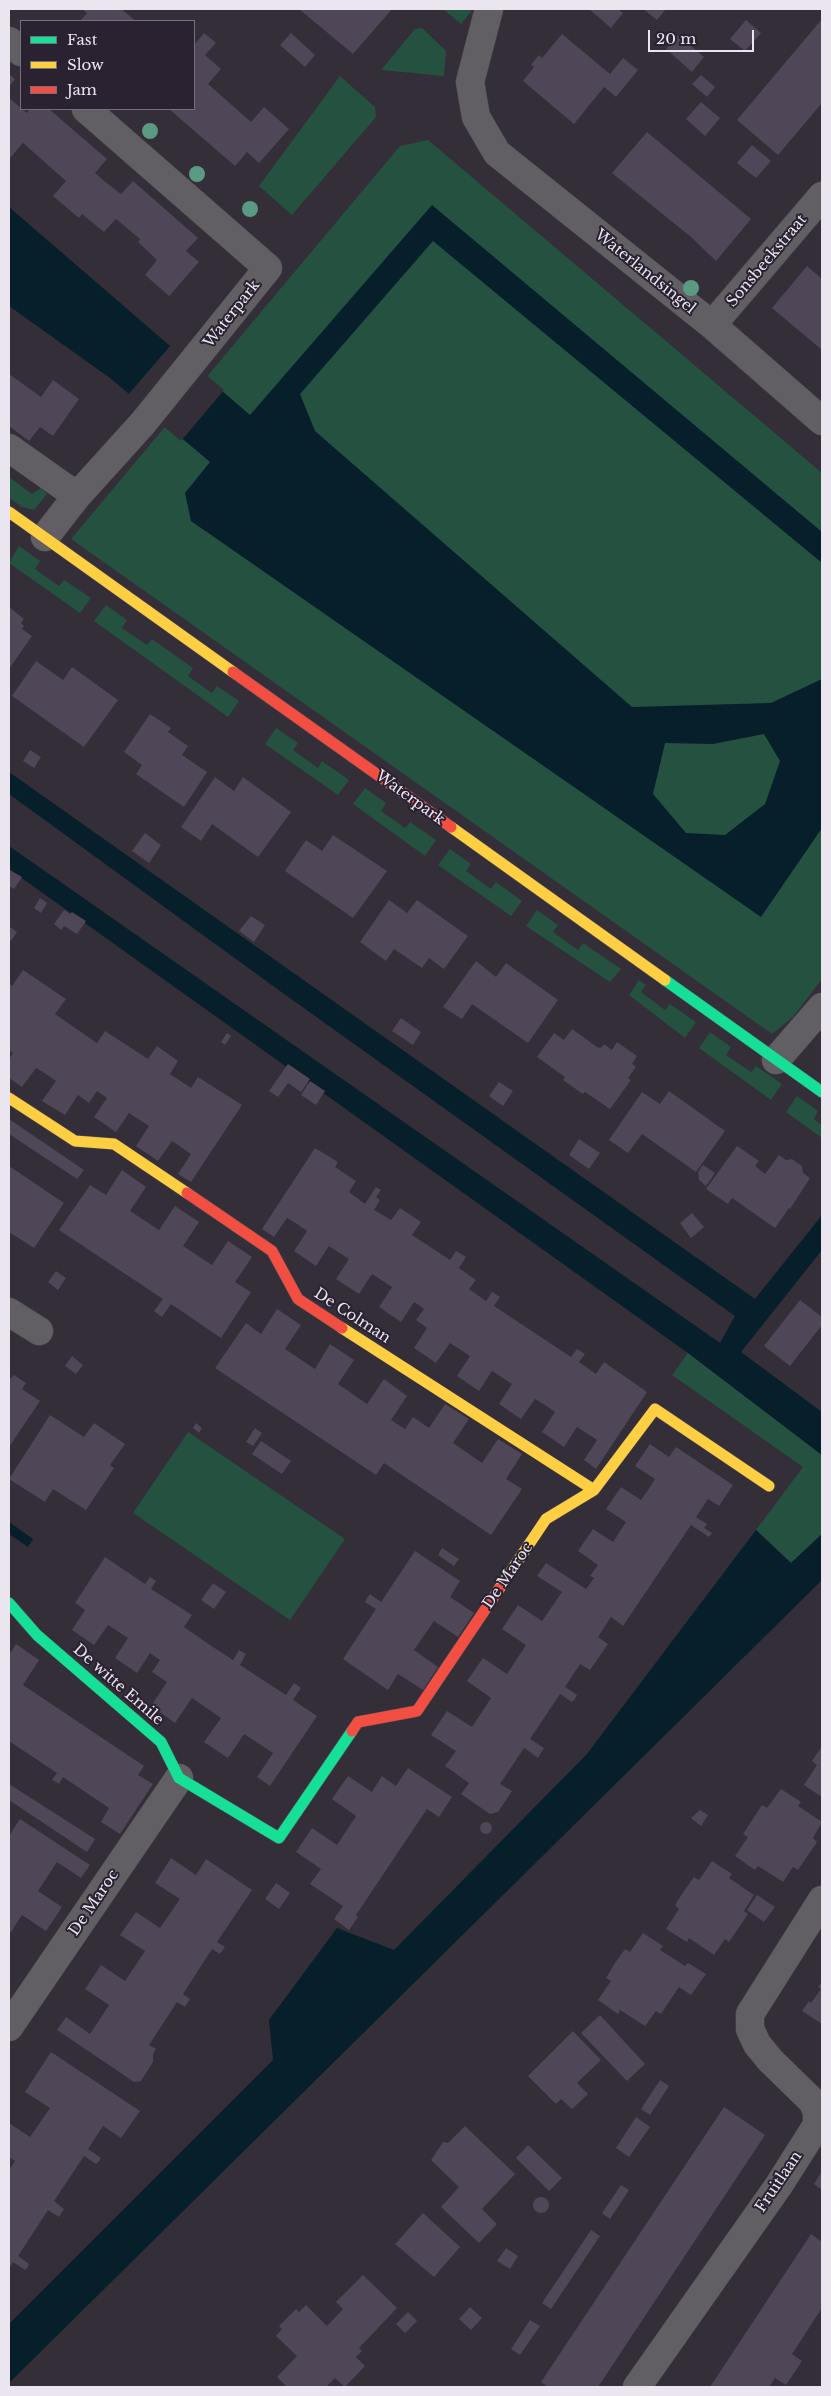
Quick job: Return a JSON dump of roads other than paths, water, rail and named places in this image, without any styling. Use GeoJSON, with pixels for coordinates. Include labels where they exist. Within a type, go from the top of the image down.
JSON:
{"type":"FeatureCollection","features":[{"type":"Feature","properties":{"kind":"street","name":"Waterlandsingel"},"geometry":{"type":"LineString","coordinates":[[489,9],[470,82],[476,117],[497,153],[712,325],[822,421]]}},
{"type":"Feature","properties":{"kind":"street"},"geometry":{"type":"LineString","coordinates":[[9,41],[20,51]]}},
{"type":"Feature","properties":{"kind":"street","name":"Waterpark"},"geometry":{"type":"LineString","coordinates":[[44,537],[77,496],[143,423],[268,268],[87,110]]}},
{"type":"Feature","properties":{"kind":"street","name":"Sonsbeekstraat"},"geometry":{"type":"LineString","coordinates":[[712,325],[822,196]]}},
{"type":"Feature","properties":{"kind":"street"},"geometry":{"type":"LineString","coordinates":[[9,448],[77,496]]}},
{"type":"Feature","properties":{"kind":"street","name":"Waterpark"},"geometry":{"type":"LineString","coordinates":[[9,512],[822,1092]]}},
{"type":"Feature","properties":{"kind":"street"},"geometry":{"type":"LineString","coordinates":[[776,1060],[822,1007]]}},
{"type":"Feature","properties":{"kind":"street","name":"De Colman"},"geometry":{"type":"LineString","coordinates":[[9,1098],[76,1141],[114,1144],[272,1251],[298,1299],[594,1490]]}},
{"type":"Feature","properties":{"kind":"street"},"geometry":{"type":"LineString","coordinates":[[9,1312],[39,1331]]}},
{"type":"Feature","properties":{"kind":"street","name":"De Maroc"},"geometry":{"type":"LineString","coordinates":[[9,2027],[179,1778],[279,1838],[358,1722],[417,1711],[546,1519],[594,1490],[656,1409],[769,1486]]}},
{"type":"Feature","properties":{"kind":"street","name":"De witte Emile"},"geometry":{"type":"LineString","coordinates":[[9,1602],[37,1635],[161,1742],[179,1778]]}},
{"type":"Feature","properties":{"kind":"street","name":"Fruitlaan"},"geometry":{"type":"LineString","coordinates":[[637,2387],[779,2185],[816,2125],[817,2112],[813,2102],[770,2060],[757,2044],[750,2029],[750,2014],[822,1900]]}},
{"type":"Feature","properties":{"kind":"water"},"geometry":{"type":"Polygon","coordinates":[[[432,205],[822,532],[822,563],[433,241],[300,394],[315,431],[632,707],[771,703],[822,679],[822,828],[761,917],[191,521],[185,493],[210,462],[110,378],[9,306],[9,207],[250,415],[432,205]],[[764,734],[713,744],[665,743],[653,794],[686,833],[725,835],[765,804],[780,761],[764,734]]]}},
{"type":"Feature","properties":{"kind":"water"},"geometry":{"type":"Polygon","coordinates":[[[9,772],[755,1299],[822,1215],[822,1250],[741,1352],[822,1412],[822,1455],[688,1353],[9,869],[9,846],[720,1343],[735,1316],[280,991],[9,794],[9,772]]]}},
{"type":"Feature","properties":{"kind":"water"},"geometry":{"type":"Polygon","coordinates":[[[9,1522],[33,1539],[28,1547],[9,1534],[9,1522]]]}},
{"type":"Feature","properties":{"kind":"water"},"geometry":{"type":"Polygon","coordinates":[[[756,1530],[791,1563],[822,1534],[822,1580],[9,2383],[9,2324],[273,2060],[269,2020],[337,1928],[394,1950],[587,1754],[756,1530]]]}}]}
